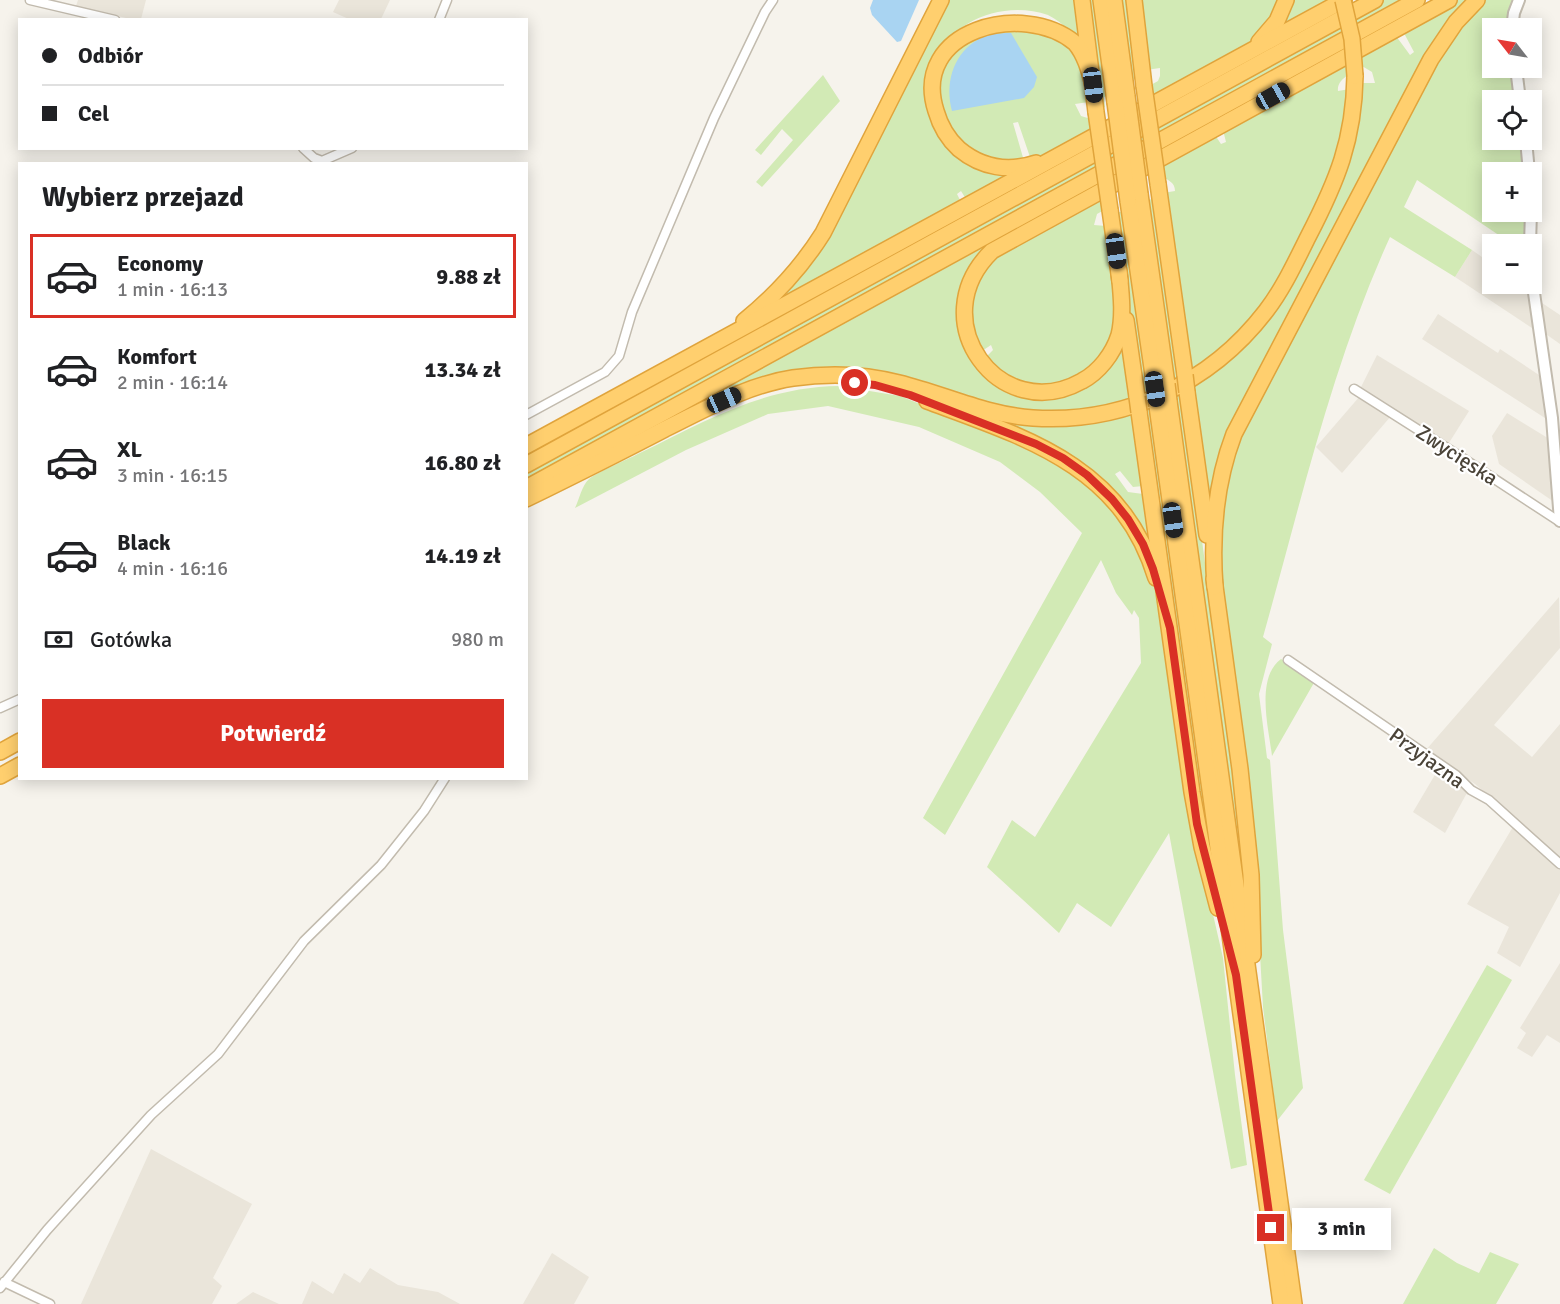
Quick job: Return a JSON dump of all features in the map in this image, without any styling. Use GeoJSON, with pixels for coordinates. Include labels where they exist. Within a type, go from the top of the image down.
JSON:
{"type":"FeatureCollection","features":[{"type":"Feature","properties":{"kind":"highway"},"geometry":{"type":"LineString","coordinates":[[700,352],[772,298],[805,262],[838,205],[941,0]]}},
{"type":"Feature","properties":{"kind":"highway"},"geometry":{"type":"LineString","coordinates":[[1082,0],[1197,824],[1236,975]]}},
{"type":"Feature","properties":{"kind":"highway"},"geometry":{"type":"LineString","coordinates":[[1101,0],[1121,99]]}},
{"type":"Feature","properties":{"kind":"highway"},"geometry":{"type":"LineString","coordinates":[[1114,0],[1121,99],[1281,1304]]}},
{"type":"Feature","properties":{"kind":"highway"},"geometry":{"type":"LineString","coordinates":[[1134,0],[1144,86],[1240,769],[1254,924],[1252,1003]]}},
{"type":"Feature","properties":{"kind":"highway"},"geometry":{"type":"LineString","coordinates":[[1229,64],[1270,31],[1278,21],[1286,0]]}},
{"type":"Feature","properties":{"kind":"highway"},"geometry":{"type":"LineString","coordinates":[[528,445],[1344,0],[1352,39],[1355,75],[1353,117],[1340,170],[1322,211],[1280,290],[1256,324],[1209,368],[1175,389],[1147,401],[1106,413],[1050,419],[1000,414],[880,378],[844,375],[797,378],[766,384],[712,406],[528,498]]}},
{"type":"Feature","properties":{"kind":"highway"},"geometry":{"type":"LineString","coordinates":[[528,464],[1375,0]]}},
{"type":"Feature","properties":{"kind":"highway"},"geometry":{"type":"LineString","coordinates":[[528,487],[1417,0]]}},
{"type":"Feature","properties":{"kind":"highway"},"geometry":{"type":"LineString","coordinates":[[1119,271],[1121,322],[1119,336],[1107,359],[1092,375],[1074,386],[1041,392],[1023,389],[1007,383],[991,372],[974,351],[964,323],[964,300],[974,272],[992,251],[1449,0]]}},
{"type":"Feature","properties":{"kind":"highway"},"geometry":{"type":"LineString","coordinates":[[1215,587],[1212,537],[1216,496],[1222,468],[1234,434],[1431,59],[1456,22],[1477,0]]}},
{"type":"Feature","properties":{"kind":"highway"},"geometry":{"type":"LineString","coordinates":[[1070,151],[1030,165],[1008,168],[970,158],[950,139],[940,124],[934,105],[933,84],[939,61],[956,35],[978,19],[993,13],[1019,11],[1042,17],[1065,31],[1082,52],[1093,85]]}},
{"type":"Feature","properties":{"kind":"highway"},"geometry":{"type":"LineString","coordinates":[[797,378],[846,381],[895,390],[1036,444],[1071,463],[1107,493],[1134,527],[1153,569],[1170,628]]}},
{"type":"Feature","properties":{"kind":"highway"},"geometry":{"type":"LineString","coordinates":[[1163,403],[1294,1304]]}},
{"type":"Feature","properties":{"kind":"highway"},"geometry":{"type":"LineString","coordinates":[[0,752],[18,742]]}},
{"type":"Feature","properties":{"kind":"highway"},"geometry":{"type":"LineString","coordinates":[[0,776],[18,766]]}},
{"type":"Feature","properties":{"kind":"street"},"geometry":{"type":"LineString","coordinates":[[30,0],[106,18]]}},
{"type":"Feature","properties":{"kind":"street"},"geometry":{"type":"LineString","coordinates":[[440,18],[447,0]]}},
{"type":"Feature","properties":{"kind":"street"},"geometry":{"type":"LineString","coordinates":[[528,415],[596,378],[615,362],[622,348],[632,312],[714,118],[773,0]]}},
{"type":"Feature","properties":{"kind":"street"},"geometry":{"type":"LineString","coordinates":[[1513,18],[1519,0]]}},
{"type":"Feature","properties":{"kind":"street"},"geometry":{"type":"LineString","coordinates":[[305,150],[314,158],[322,161],[347,150]]}},
{"type":"Feature","properties":{"kind":"street"},"geometry":{"type":"LineString","coordinates":[[1534,294],[1551,418],[1560,521]]}},
{"type":"Feature","properties":{"kind":"street","name":"Zwycięska"},"geometry":{"type":"LineString","coordinates":[[1354,389],[1560,521]]}},
{"type":"Feature","properties":{"kind":"street","name":"Przyjazna"},"geometry":{"type":"LineString","coordinates":[[1288,660],[1456,775],[1471,790],[1489,800],[1560,864]]}},
{"type":"Feature","properties":{"kind":"street"},"geometry":{"type":"LineString","coordinates":[[0,708],[18,700]]}},
{"type":"Feature","properties":{"kind":"street"},"geometry":{"type":"LineString","coordinates":[[51,1304],[2,1285],[47,1230],[151,1115],[218,1054],[304,941],[381,865],[424,811],[444,780]]}},
{"type":"Feature","properties":{"kind":"shaded area"},"geometry":{"type":"Polygon","coordinates":[[[78,0],[146,0],[141,18],[126,18],[76,6],[78,0]]]}},
{"type":"Feature","properties":{"kind":"shaded area"},"geometry":{"type":"Polygon","coordinates":[[[339,0],[390,0],[381,18],[346,18],[333,12],[339,0]]]}},
{"type":"Feature","properties":{"kind":"shaded area"},"geometry":{"type":"Polygon","coordinates":[[[1472,250],[1482,257],[1482,294],[1530,294],[1535,330],[1455,277],[1472,250]]]}},
{"type":"Feature","properties":{"kind":"shaded area"},"geometry":{"type":"Polygon","coordinates":[[[1539,301],[1560,315],[1560,344],[1543,332],[1539,301]]]}},
{"type":"Feature","properties":{"kind":"shaded area"},"geometry":{"type":"Polygon","coordinates":[[[1438,314],[1498,353],[1500,349],[1542,377],[1548,420],[1422,339],[1438,314]]]}},
{"type":"Feature","properties":{"kind":"shaded area"},"geometry":{"type":"Polygon","coordinates":[[[1377,355],[1469,411],[1447,446],[1359,391],[1377,355]]]}},
{"type":"Feature","properties":{"kind":"shaded area"},"geometry":{"type":"Polygon","coordinates":[[[1360,396],[1391,416],[1342,473],[1316,447],[1360,396]]]}},
{"type":"Feature","properties":{"kind":"shaded area"},"geometry":{"type":"Polygon","coordinates":[[[1507,413],[1551,440],[1557,504],[1499,464],[1492,436],[1507,413]]]}},
{"type":"Feature","properties":{"kind":"shaded area"},"geometry":{"type":"Polygon","coordinates":[[[1559,597],[1560,648],[1494,725],[1532,757],[1560,724],[1560,893],[1520,967],[1497,953],[1509,927],[1467,904],[1517,820],[1475,784],[1425,751],[1559,597]]]}},
{"type":"Feature","properties":{"kind":"shaded area"},"geometry":{"type":"Polygon","coordinates":[[[1439,768],[1468,791],[1445,833],[1413,812],[1439,768]]]}},
{"type":"Feature","properties":{"kind":"shaded area"},"geometry":{"type":"Polygon","coordinates":[[[1560,963],[1560,1043],[1547,1035],[1532,1057],[1517,1048],[1526,1033],[1520,1028],[1560,963]]]}},
{"type":"Feature","properties":{"kind":"shaded area"},"geometry":{"type":"Polygon","coordinates":[[[151,1149],[252,1204],[213,1278],[222,1286],[212,1304],[81,1304],[151,1149]]]}},
{"type":"Feature","properties":{"kind":"shaded area"},"geometry":{"type":"Polygon","coordinates":[[[552,1253],[589,1277],[574,1304],[523,1304],[552,1253]]]}},
{"type":"Feature","properties":{"kind":"shaded area"},"geometry":{"type":"Polygon","coordinates":[[[370,1268],[398,1285],[438,1292],[460,1304],[302,1304],[312,1281],[333,1294],[344,1273],[360,1283],[370,1268]]]}},
{"type":"Feature","properties":{"kind":"shaded area"},"geometry":{"type":"Polygon","coordinates":[[[253,1292],[279,1304],[236,1304],[253,1292]]]}},
{"type":"Feature","properties":{"kind":"green space"},"geometry":{"type":"Polygon","coordinates":[[[946,0],[1078,0],[1085,49],[1064,26],[1048,15],[1031,11],[998,12],[981,17],[953,35],[943,48],[932,71],[933,89],[951,147],[1021,171],[966,199],[961,191],[957,194],[961,202],[760,315],[787,290],[946,0]]]}},
{"type":"Feature","properties":{"kind":"green space"},"geometry":{"type":"Polygon","coordinates":[[[1085,0],[1094,0],[1107,96],[1104,97],[1105,107],[1100,110],[1085,0]]]}},
{"type":"Feature","properties":{"kind":"green space"},"geometry":{"type":"Polygon","coordinates":[[[1121,0],[1129,0],[1136,79],[1131,80],[1121,0]]]}},
{"type":"Feature","properties":{"kind":"green space"},"geometry":{"type":"Polygon","coordinates":[[[1136,0],[1281,0],[1276,16],[1250,44],[1151,99],[1149,86],[1158,81],[1160,68],[1146,70],[1136,0]]]}},
{"type":"Feature","properties":{"kind":"green space"},"geometry":{"type":"Polygon","coordinates":[[[1290,0],[1336,0],[1273,36],[1290,0]]]}},
{"type":"Feature","properties":{"kind":"green space"},"geometry":{"type":"Polygon","coordinates":[[[1383,0],[1410,0],[528,482],[528,468],[1383,0]]]}},
{"type":"Feature","properties":{"kind":"green space"},"geometry":{"type":"Polygon","coordinates":[[[1458,0],[1474,0],[1466,8],[1243,408],[1211,517],[1190,390],[1287,292],[1335,199],[1356,137],[1363,83],[1375,83],[1372,72],[1362,66],[1362,53],[1396,36],[1410,55],[1414,52],[1405,35],[1405,30],[1458,0]]]}},
{"type":"Feature","properties":{"kind":"green space"},"geometry":{"type":"Polygon","coordinates":[[[1483,0],[1516,0],[1512,18],[1482,18],[1482,78],[1514,78],[1516,90],[1482,90],[1482,150],[1523,150],[1525,162],[1482,162],[1482,222],[1528,222],[1527,234],[1497,234],[1417,180],[1404,207],[1472,250],[1455,277],[1390,237],[1351,334],[1319,434],[1263,637],[1272,644],[1259,694],[1267,758],[1270,760],[1283,930],[1303,1088],[1277,1121],[1263,1007],[1256,884],[1220,589],[1221,504],[1239,438],[1447,43],[1483,0]]]}},
{"type":"Feature","properties":{"kind":"green space"},"geometry":{"type":"Polygon","coordinates":[[[1425,7],[999,242],[960,314],[993,378],[1072,390],[1125,333],[1133,401],[1093,411],[1028,413],[807,372],[568,472],[930,272],[1094,186],[1418,8],[1425,7]]]}},
{"type":"Feature","properties":{"kind":"green space"},"geometry":{"type":"Polygon","coordinates":[[[1008,15],[1033,18],[1051,26],[1080,60],[1089,102],[1075,104],[1081,116],[1091,119],[1093,130],[1037,159],[1030,157],[1018,122],[1013,123],[1024,161],[1008,164],[973,153],[948,129],[938,93],[943,63],[965,31],[978,22],[1008,15]]]}},
{"type":"Feature","properties":{"kind":"green space"},"geometry":{"type":"Polygon","coordinates":[[[1348,59],[1348,75],[1338,86],[1338,91],[1350,89],[1336,165],[1277,286],[1232,341],[1188,373],[1163,193],[1175,191],[1175,188],[1171,182],[1162,177],[1159,163],[1215,135],[1221,144],[1226,142],[1223,130],[1348,59]]]}},
{"type":"Feature","properties":{"kind":"green space"},"geometry":{"type":"Polygon","coordinates":[[[823,75],[840,101],[762,187],[756,182],[793,140],[782,129],[761,155],[755,150],[823,75]]]}},
{"type":"Feature","properties":{"kind":"green space"},"geometry":{"type":"Polygon","coordinates":[[[1155,185],[1219,669],[1246,851],[1251,934],[1148,200],[1152,199],[1151,188],[1155,185]]]}},
{"type":"Feature","properties":{"kind":"green space"},"geometry":{"type":"Polygon","coordinates":[[[1102,195],[1104,210],[1097,214],[1094,225],[1106,226],[1117,318],[1106,352],[1083,375],[1042,387],[1004,377],[987,356],[993,350],[991,345],[982,351],[969,323],[975,283],[999,252],[1102,195]]]}},
{"type":"Feature","properties":{"kind":"green space"},"geometry":{"type":"Polygon","coordinates":[[[1118,206],[1119,212],[1123,212],[1214,881],[1199,819],[1115,207],[1118,206]]]}},
{"type":"Feature","properties":{"kind":"green space"},"geometry":{"type":"Polygon","coordinates":[[[839,386],[900,396],[1055,458],[1117,510],[1149,568],[1157,595],[1193,827],[1223,958],[1247,1165],[1231,1169],[1169,833],[1111,927],[1077,903],[1059,933],[987,867],[1012,820],[1035,837],[1141,663],[1139,618],[1134,610],[1132,615],[1116,593],[1101,560],[945,835],[923,818],[1082,533],[1040,492],[1000,462],[919,427],[828,406],[768,414],[686,450],[575,508],[584,485],[589,479],[713,417],[786,392],[839,386]]]}},
{"type":"Feature","properties":{"kind":"green space"},"geometry":{"type":"Polygon","coordinates":[[[1135,413],[1143,486],[1133,487],[1120,471],[1115,474],[1128,492],[1143,494],[1156,563],[1123,506],[988,417],[1135,413]]]}},
{"type":"Feature","properties":{"kind":"green space"},"geometry":{"type":"Polygon","coordinates":[[[1281,659],[1315,681],[1272,756],[1266,691],[1273,668],[1281,659]]]}},
{"type":"Feature","properties":{"kind":"green space"},"geometry":{"type":"Polygon","coordinates":[[[1487,965],[1512,980],[1390,1194],[1364,1180],[1487,965]]]}},
{"type":"Feature","properties":{"kind":"green space"},"geometry":{"type":"Polygon","coordinates":[[[1434,1248],[1457,1263],[1479,1273],[1490,1252],[1519,1264],[1496,1304],[1403,1304],[1434,1248]]]}},
{"type":"Feature","properties":{"kind":"water"},"geometry":{"type":"Polygon","coordinates":[[[873,0],[919,0],[901,41],[897,42],[872,15],[870,8],[873,0]]]}},
{"type":"Feature","properties":{"kind":"water"},"geometry":{"type":"Polygon","coordinates":[[[1011,33],[1037,77],[1034,87],[1024,98],[952,111],[950,87],[952,75],[962,53],[981,38],[993,34],[1011,33]]]}},
{"type":"Feature","properties":{"kind":"route"},"geometry":{"type":"LineString","coordinates":[[855,383],[875,385],[910,395],[1047,449],[1087,475],[1100,487],[1119,506],[1143,544],[1153,569],[1170,628],[1197,824],[1236,975],[1271,1228]]}}]}
